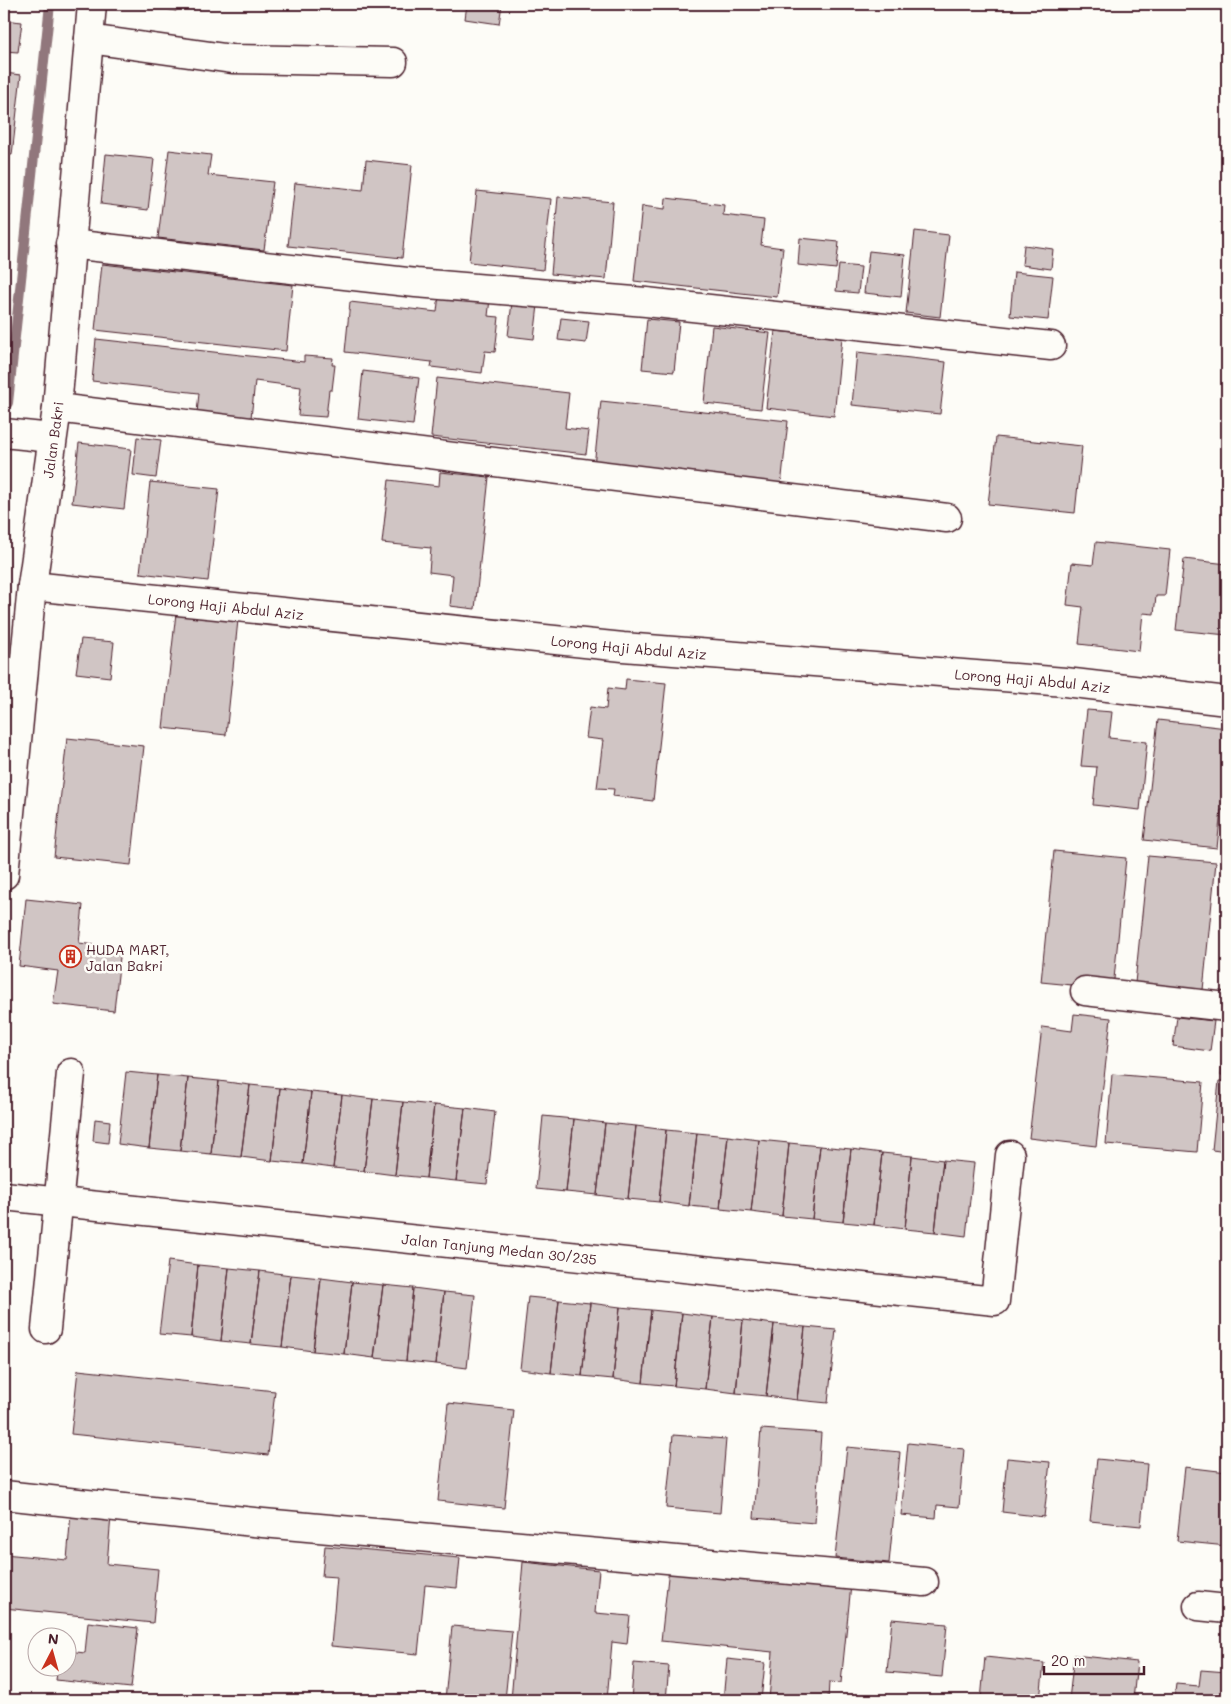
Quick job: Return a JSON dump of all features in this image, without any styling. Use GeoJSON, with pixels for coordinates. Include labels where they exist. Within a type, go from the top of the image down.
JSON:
{"type":"FeatureCollection","features":[{"type":"Feature","properties":{"kind":"street","name":"Jalan Bakri"},"geometry":{"type":"LineString","coordinates":[[4,875],[32,586],[57,408],[92,4]]}},
{"type":"Feature","properties":{"kind":"street"},"geometry":{"type":"LineString","coordinates":[[89,39],[232,59],[393,62]]}},
{"type":"Feature","properties":{"kind":"street"},"geometry":{"type":"LineString","coordinates":[[70,244],[416,282],[646,302],[1051,346]]}},
{"type":"Feature","properties":{"kind":"street"},"geometry":{"type":"LineString","coordinates":[[57,408],[947,518]]}},
{"type":"Feature","properties":{"kind":"street"},"geometry":{"type":"LineString","coordinates":[[4,432],[52,438]]}},
{"type":"Feature","properties":{"kind":"street","name":"Lorong Haji Abdul Aziz"},"geometry":{"type":"LineString","coordinates":[[32,586],[623,647],[1065,682],[1227,701]]}},
{"type":"Feature","properties":{"kind":"street"},"geometry":{"type":"LineString","coordinates":[[1085,991],[1227,1007]]}},
{"type":"Feature","properties":{"kind":"street"},"geometry":{"type":"LineString","coordinates":[[46,1328],[71,1072]]}},
{"type":"Feature","properties":{"kind":"street","name":"Jalan Tanjung Medan 30/235"},"geometry":{"type":"LineString","coordinates":[[4,1196],[995,1301],[1010,1155]]}},
{"type":"Feature","properties":{"kind":"street"},"geometry":{"type":"LineString","coordinates":[[4,1495],[264,1523],[924,1582]]}},
{"type":"Feature","properties":{"kind":"street"},"geometry":{"type":"LineString","coordinates":[[1198,1606],[1227,1609]]}},
{"type":"Feature","properties":{"kind":"building"},"geometry":{"type":"Polygon","coordinates":[[[138,4],[178,4],[176,11],[138,4]]]}},
{"type":"Feature","properties":{"kind":"building"},"geometry":{"type":"Polygon","coordinates":[[[467,4],[502,4],[499,24],[465,19],[467,4]]]}},
{"type":"Feature","properties":{"kind":"building"},"geometry":{"type":"Polygon","coordinates":[[[4,20],[22,22],[18,52],[4,51],[4,20]]]}},
{"type":"Feature","properties":{"kind":"building"},"geometry":{"type":"Polygon","coordinates":[[[4,73],[21,75],[12,155],[4,154],[4,73]]]}},
{"type":"Feature","properties":{"kind":"building"},"geometry":{"type":"Polygon","coordinates":[[[169,150],[211,155],[208,175],[273,182],[264,250],[158,238],[169,150]]]}},
{"type":"Feature","properties":{"kind":"building"},"geometry":{"type":"Polygon","coordinates":[[[106,154],[154,159],[148,210],[101,204],[106,154]]]}},
{"type":"Feature","properties":{"kind":"building"},"geometry":{"type":"Polygon","coordinates":[[[366,160],[412,165],[402,258],[288,246],[295,183],[363,190],[366,160]]]}},
{"type":"Feature","properties":{"kind":"building"},"geometry":{"type":"Polygon","coordinates":[[[477,191],[551,199],[543,270],[469,262],[477,191]]]}},
{"type":"Feature","properties":{"kind":"building"},"geometry":{"type":"Polygon","coordinates":[[[558,197],[613,202],[606,279],[551,274],[558,197]]]}},
{"type":"Feature","properties":{"kind":"building"},"geometry":{"type":"Polygon","coordinates":[[[666,198],[724,205],[723,215],[764,220],[761,245],[783,248],[777,297],[634,281],[642,206],[665,209],[666,198]]]}},
{"type":"Feature","properties":{"kind":"building"},"geometry":{"type":"Polygon","coordinates":[[[915,231],[949,235],[940,317],[906,313],[915,231]]]}},
{"type":"Feature","properties":{"kind":"building"},"geometry":{"type":"Polygon","coordinates":[[[800,238],[839,242],[836,269],[798,265],[800,238]]]}},
{"type":"Feature","properties":{"kind":"building"},"geometry":{"type":"Polygon","coordinates":[[[1024,245],[1053,249],[1051,269],[1022,265],[1024,245]]]}},
{"type":"Feature","properties":{"kind":"building"},"geometry":{"type":"Polygon","coordinates":[[[869,251],[905,255],[901,297],[864,293],[869,251]]]}},
{"type":"Feature","properties":{"kind":"building"},"geometry":{"type":"Polygon","coordinates":[[[102,264],[293,285],[286,351],[95,330],[102,264]]]}},
{"type":"Feature","properties":{"kind":"building"},"geometry":{"type":"Polygon","coordinates":[[[839,265],[861,267],[858,293],[836,291],[839,265]]]}},
{"type":"Feature","properties":{"kind":"building"},"geometry":{"type":"Polygon","coordinates":[[[1014,272],[1053,276],[1048,320],[1010,316],[1014,272]]]}},
{"type":"Feature","properties":{"kind":"building"},"geometry":{"type":"Polygon","coordinates":[[[439,294],[490,299],[488,316],[499,317],[495,352],[485,351],[482,373],[431,367],[432,362],[345,352],[350,302],[437,312],[439,294]]]}},
{"type":"Feature","properties":{"kind":"building"},"geometry":{"type":"Polygon","coordinates":[[[512,302],[538,305],[534,339],[508,336],[512,302]]]}},
{"type":"Feature","properties":{"kind":"building"},"geometry":{"type":"Polygon","coordinates":[[[561,318],[589,321],[586,343],[558,340],[561,318]]]}},
{"type":"Feature","properties":{"kind":"building"},"geometry":{"type":"Polygon","coordinates":[[[647,319],[679,322],[674,372],[642,369],[647,319]]]}},
{"type":"Feature","properties":{"kind":"building"},"geometry":{"type":"Polygon","coordinates":[[[712,326],[770,333],[761,409],[704,403],[712,326]]]}},
{"type":"Feature","properties":{"kind":"building"},"geometry":{"type":"Polygon","coordinates":[[[775,331],[842,338],[834,416],[766,408],[775,331]]]}},
{"type":"Feature","properties":{"kind":"building"},"geometry":{"type":"Polygon","coordinates":[[[96,339],[304,362],[304,356],[333,358],[332,365],[335,365],[332,390],[329,390],[326,417],[298,415],[301,387],[255,381],[251,418],[197,413],[199,393],[92,381],[96,339]]]}},
{"type":"Feature","properties":{"kind":"building"},"geometry":{"type":"Polygon","coordinates":[[[857,352],[946,362],[940,414],[852,405],[857,352]]]}},
{"type":"Feature","properties":{"kind":"building"},"geometry":{"type":"Polygon","coordinates":[[[363,371],[419,378],[413,425],[358,419],[363,371]]]}},
{"type":"Feature","properties":{"kind":"building"},"geometry":{"type":"Polygon","coordinates":[[[437,378],[569,393],[565,428],[589,431],[586,454],[431,437],[437,378]]]}},
{"type":"Feature","properties":{"kind":"building"},"geometry":{"type":"Polygon","coordinates":[[[601,401],[788,421],[781,486],[594,466],[601,401]]]}},
{"type":"Feature","properties":{"kind":"building"},"geometry":{"type":"Polygon","coordinates":[[[137,437],[161,440],[156,478],[133,475],[137,437]]]}},
{"type":"Feature","properties":{"kind":"building"},"geometry":{"type":"Polygon","coordinates":[[[996,437],[1082,446],[1075,513],[988,504],[996,437]]]}},
{"type":"Feature","properties":{"kind":"building"},"geometry":{"type":"Polygon","coordinates":[[[79,443],[131,449],[124,509],[72,503],[79,443]]]}},
{"type":"Feature","properties":{"kind":"building"},"geometry":{"type":"Polygon","coordinates":[[[440,472],[489,477],[475,609],[450,606],[453,575],[429,572],[431,548],[382,543],[389,480],[439,486],[440,472]]]}},
{"type":"Feature","properties":{"kind":"building"},"geometry":{"type":"Polygon","coordinates":[[[150,482],[219,489],[208,581],[140,573],[150,482]]]}},
{"type":"Feature","properties":{"kind":"building"},"geometry":{"type":"Polygon","coordinates":[[[1096,542],[1170,550],[1165,596],[1156,596],[1154,614],[1143,613],[1139,651],[1079,644],[1083,607],[1067,605],[1072,563],[1093,565],[1096,542]]]}},
{"type":"Feature","properties":{"kind":"building"},"geometry":{"type":"Polygon","coordinates":[[[1184,559],[1227,564],[1227,635],[1176,630],[1184,559]]]}},
{"type":"Feature","properties":{"kind":"building"},"geometry":{"type":"Polygon","coordinates":[[[176,613],[238,620],[226,735],[163,728],[176,613]]]}},
{"type":"Feature","properties":{"kind":"building"},"geometry":{"type":"Polygon","coordinates":[[[81,639],[114,642],[110,677],[76,673],[81,639]]]}},
{"type":"Feature","properties":{"kind":"building"},"geometry":{"type":"Polygon","coordinates":[[[626,679],[666,683],[653,801],[613,796],[614,789],[597,788],[603,740],[586,738],[590,707],[606,709],[608,688],[625,690],[626,679]]]}},
{"type":"Feature","properties":{"kind":"building"},"geometry":{"type":"Polygon","coordinates":[[[1087,710],[1112,712],[1109,738],[1147,742],[1140,810],[1093,805],[1097,767],[1081,766],[1087,710]]]}},
{"type":"Feature","properties":{"kind":"building"},"geometry":{"type":"Polygon","coordinates":[[[1158,720],[1227,728],[1227,810],[1221,810],[1217,848],[1144,840],[1158,720]]]}},
{"type":"Feature","properties":{"kind":"building"},"geometry":{"type":"Polygon","coordinates":[[[67,738],[144,746],[131,865],[54,857],[67,738]]]}},
{"type":"Feature","properties":{"kind":"building"},"geometry":{"type":"Polygon","coordinates":[[[1054,851],[1126,858],[1113,989],[1041,982],[1054,851]]]}},
{"type":"Feature","properties":{"kind":"building"},"geometry":{"type":"Polygon","coordinates":[[[1148,856],[1216,862],[1203,990],[1135,983],[1148,856]]]}},
{"type":"Feature","properties":{"kind":"building","name":"HUDA MART, Jalan Bakri"},"geometry":{"type":"Polygon","coordinates":[[[26,899],[83,905],[79,943],[121,948],[114,1011],[53,1004],[58,971],[19,966],[26,899]]]}},
{"type":"Feature","properties":{"kind":"building"},"geometry":{"type":"Polygon","coordinates":[[[1074,1014],[1111,1018],[1096,1146],[1029,1138],[1042,1027],[1072,1031],[1074,1014]]]}},
{"type":"Feature","properties":{"kind":"building"},"geometry":{"type":"Polygon","coordinates":[[[1177,1017],[1214,1021],[1210,1051],[1173,1046],[1177,1017]]]}},
{"type":"Feature","properties":{"kind":"building"},"geometry":{"type":"Polygon","coordinates":[[[1223,1053],[1227,1053],[1227,1075],[1221,1075],[1223,1053]]]}},
{"type":"Feature","properties":{"kind":"building"},"geometry":{"type":"Polygon","coordinates":[[[126,1072],[157,1075],[149,1148],[118,1144],[126,1072]]]}},
{"type":"Feature","properties":{"kind":"building"},"geometry":{"type":"Polygon","coordinates":[[[1112,1074],[1203,1082],[1197,1152],[1106,1144],[1112,1074]]]}},
{"type":"Feature","properties":{"kind":"building"},"geometry":{"type":"Polygon","coordinates":[[[157,1075],[188,1078],[180,1151],[149,1148],[157,1075]]]}},
{"type":"Feature","properties":{"kind":"building"},"geometry":{"type":"Polygon","coordinates":[[[188,1078],[219,1081],[211,1154],[180,1151],[188,1078]]]}},
{"type":"Feature","properties":{"kind":"building"},"geometry":{"type":"Polygon","coordinates":[[[219,1081],[250,1085],[241,1157],[211,1154],[219,1081]]]}},
{"type":"Feature","properties":{"kind":"building"},"geometry":{"type":"Polygon","coordinates":[[[1219,1081],[1227,1081],[1227,1152],[1212,1150],[1219,1081]]]}},
{"type":"Feature","properties":{"kind":"building"},"geometry":{"type":"Polygon","coordinates":[[[250,1085],[280,1088],[272,1161],[241,1157],[250,1085]]]}},
{"type":"Feature","properties":{"kind":"building"},"geometry":{"type":"Polygon","coordinates":[[[280,1088],[311,1092],[303,1164],[272,1161],[280,1088]]]}},
{"type":"Feature","properties":{"kind":"building"},"geometry":{"type":"Polygon","coordinates":[[[311,1092],[342,1095],[333,1168],[303,1164],[311,1092]]]}},
{"type":"Feature","properties":{"kind":"building"},"geometry":{"type":"Polygon","coordinates":[[[342,1095],[373,1099],[364,1171],[333,1168],[342,1095]]]}},
{"type":"Feature","properties":{"kind":"building"},"geometry":{"type":"Polygon","coordinates":[[[373,1099],[403,1102],[395,1175],[364,1171],[373,1099]]]}},
{"type":"Feature","properties":{"kind":"building"},"geometry":{"type":"Polygon","coordinates":[[[403,1102],[434,1105],[426,1178],[395,1175],[403,1102]]]}},
{"type":"Feature","properties":{"kind":"building"},"geometry":{"type":"Polygon","coordinates":[[[434,1105],[465,1108],[456,1181],[426,1178],[434,1105]]]}},
{"type":"Feature","properties":{"kind":"building"},"geometry":{"type":"Polygon","coordinates":[[[465,1108],[495,1112],[487,1184],[456,1181],[465,1108]]]}},
{"type":"Feature","properties":{"kind":"building"},"geometry":{"type":"Polygon","coordinates":[[[543,1116],[574,1119],[566,1192],[536,1189],[543,1116]]]}},
{"type":"Feature","properties":{"kind":"building"},"geometry":{"type":"Polygon","coordinates":[[[95,1119],[110,1121],[108,1143],[93,1141],[95,1119]]]}},
{"type":"Feature","properties":{"kind":"building"},"geometry":{"type":"Polygon","coordinates":[[[574,1119],[605,1123],[597,1195],[566,1192],[574,1119]]]}},
{"type":"Feature","properties":{"kind":"building"},"geometry":{"type":"Polygon","coordinates":[[[605,1123],[636,1126],[628,1199],[597,1195],[605,1123]]]}},
{"type":"Feature","properties":{"kind":"building"},"geometry":{"type":"Polygon","coordinates":[[[636,1126],[666,1130],[659,1202],[628,1199],[636,1126]]]}},
{"type":"Feature","properties":{"kind":"building"},"geometry":{"type":"Polygon","coordinates":[[[666,1130],[697,1133],[689,1206],[659,1202],[666,1130]]]}},
{"type":"Feature","properties":{"kind":"building"},"geometry":{"type":"Polygon","coordinates":[[[697,1133],[728,1136],[720,1209],[689,1206],[697,1133]]]}},
{"type":"Feature","properties":{"kind":"building"},"geometry":{"type":"Polygon","coordinates":[[[728,1136],[759,1140],[751,1212],[720,1209],[728,1136]]]}},
{"type":"Feature","properties":{"kind":"building"},"geometry":{"type":"Polygon","coordinates":[[[759,1140],[789,1143],[782,1216],[751,1212],[759,1140]]]}},
{"type":"Feature","properties":{"kind":"building"},"geometry":{"type":"Polygon","coordinates":[[[789,1143],[820,1146],[812,1219],[782,1216],[789,1143]]]}},
{"type":"Feature","properties":{"kind":"building"},"geometry":{"type":"Polygon","coordinates":[[[820,1146],[851,1149],[843,1222],[812,1219],[820,1146]]]}},
{"type":"Feature","properties":{"kind":"building"},"geometry":{"type":"Polygon","coordinates":[[[851,1149],[882,1153],[874,1225],[843,1222],[851,1149]]]}},
{"type":"Feature","properties":{"kind":"building"},"geometry":{"type":"Polygon","coordinates":[[[882,1153],[912,1156],[905,1229],[874,1225],[882,1153]]]}},
{"type":"Feature","properties":{"kind":"building"},"geometry":{"type":"Polygon","coordinates":[[[912,1156],[943,1160],[935,1232],[905,1229],[912,1156]]]}},
{"type":"Feature","properties":{"kind":"building"},"geometry":{"type":"Polygon","coordinates":[[[943,1160],[974,1163],[966,1236],[935,1232],[943,1160]]]}},
{"type":"Feature","properties":{"kind":"building"},"geometry":{"type":"Polygon","coordinates":[[[168,1261],[198,1265],[191,1337],[159,1334],[168,1261]]]}},
{"type":"Feature","properties":{"kind":"building"},"geometry":{"type":"Polygon","coordinates":[[[198,1265],[229,1268],[221,1341],[191,1337],[198,1265]]]}},
{"type":"Feature","properties":{"kind":"building"},"geometry":{"type":"Polygon","coordinates":[[[229,1268],[260,1271],[251,1344],[221,1341],[229,1268]]]}},
{"type":"Feature","properties":{"kind":"building"},"geometry":{"type":"Polygon","coordinates":[[[260,1271],[291,1275],[282,1347],[251,1344],[260,1271]]]}},
{"type":"Feature","properties":{"kind":"building"},"geometry":{"type":"Polygon","coordinates":[[[291,1275],[321,1278],[313,1351],[282,1347],[291,1275]]]}},
{"type":"Feature","properties":{"kind":"building"},"geometry":{"type":"Polygon","coordinates":[[[321,1278],[352,1282],[344,1354],[313,1351],[321,1278]]]}},
{"type":"Feature","properties":{"kind":"building"},"geometry":{"type":"Polygon","coordinates":[[[352,1282],[383,1285],[374,1358],[344,1354],[352,1282]]]}},
{"type":"Feature","properties":{"kind":"building"},"geometry":{"type":"Polygon","coordinates":[[[383,1285],[413,1288],[406,1361],[374,1358],[383,1285]]]}},
{"type":"Feature","properties":{"kind":"building"},"geometry":{"type":"Polygon","coordinates":[[[413,1288],[444,1292],[436,1364],[406,1361],[413,1288]]]}},
{"type":"Feature","properties":{"kind":"building"},"geometry":{"type":"Polygon","coordinates":[[[444,1292],[475,1295],[467,1368],[436,1364],[444,1292]]]}},
{"type":"Feature","properties":{"kind":"building"},"geometry":{"type":"Polygon","coordinates":[[[528,1297],[559,1300],[551,1373],[520,1369],[528,1297]]]}},
{"type":"Feature","properties":{"kind":"building"},"geometry":{"type":"Polygon","coordinates":[[[559,1300],[590,1303],[582,1376],[551,1373],[559,1300]]]}},
{"type":"Feature","properties":{"kind":"building"},"geometry":{"type":"Polygon","coordinates":[[[590,1303],[620,1307],[613,1379],[582,1376],[590,1303]]]}},
{"type":"Feature","properties":{"kind":"building"},"geometry":{"type":"Polygon","coordinates":[[[620,1307],[651,1310],[643,1383],[613,1379],[620,1307]]]}},
{"type":"Feature","properties":{"kind":"building"},"geometry":{"type":"Polygon","coordinates":[[[651,1310],[682,1313],[674,1386],[643,1383],[651,1310]]]}},
{"type":"Feature","properties":{"kind":"building"},"geometry":{"type":"Polygon","coordinates":[[[682,1313],[713,1317],[705,1389],[674,1386],[682,1313]]]}},
{"type":"Feature","properties":{"kind":"building"},"geometry":{"type":"Polygon","coordinates":[[[713,1317],[743,1320],[736,1393],[705,1389],[713,1317]]]}},
{"type":"Feature","properties":{"kind":"building"},"geometry":{"type":"Polygon","coordinates":[[[743,1320],[774,1324],[766,1396],[736,1393],[743,1320]]]}},
{"type":"Feature","properties":{"kind":"building"},"geometry":{"type":"Polygon","coordinates":[[[774,1324],[805,1327],[797,1400],[766,1396],[774,1324]]]}},
{"type":"Feature","properties":{"kind":"building"},"geometry":{"type":"Polygon","coordinates":[[[805,1327],[836,1330],[828,1403],[797,1400],[805,1327]]]}},
{"type":"Feature","properties":{"kind":"building"},"geometry":{"type":"Polygon","coordinates":[[[78,1370],[275,1391],[268,1455],[71,1434],[78,1370]]]}},
{"type":"Feature","properties":{"kind":"building"},"geometry":{"type":"Polygon","coordinates":[[[448,1403],[514,1410],[504,1508],[438,1501],[448,1403]]]}},
{"type":"Feature","properties":{"kind":"building"},"geometry":{"type":"Polygon","coordinates":[[[761,1429],[821,1433],[815,1523],[754,1518],[761,1429]]]}},
{"type":"Feature","properties":{"kind":"building"},"geometry":{"type":"Polygon","coordinates":[[[673,1435],[726,1439],[720,1513],[666,1508],[673,1435]]]}},
{"type":"Feature","properties":{"kind":"building"},"geometry":{"type":"Polygon","coordinates":[[[908,1443],[964,1449],[959,1507],[937,1505],[936,1518],[901,1515],[908,1443]]]}},
{"type":"Feature","properties":{"kind":"building"},"geometry":{"type":"Polygon","coordinates":[[[847,1447],[900,1452],[889,1563],[835,1558],[847,1447]]]}},
{"type":"Feature","properties":{"kind":"building"},"geometry":{"type":"Polygon","coordinates":[[[1007,1458],[1050,1462],[1044,1517],[1002,1512],[1007,1458]]]}},
{"type":"Feature","properties":{"kind":"building"},"geometry":{"type":"Polygon","coordinates":[[[1097,1459],[1147,1464],[1141,1526],[1090,1521],[1097,1459]]]}},
{"type":"Feature","properties":{"kind":"building"},"geometry":{"type":"Polygon","coordinates":[[[1185,1467],[1227,1472],[1227,1546],[1177,1541],[1185,1467]]]}},
{"type":"Feature","properties":{"kind":"building"},"geometry":{"type":"Polygon","coordinates":[[[71,1512],[111,1516],[107,1564],[158,1569],[153,1623],[4,1608],[4,1554],[67,1560],[71,1512]]]}},
{"type":"Feature","properties":{"kind":"building"},"geometry":{"type":"Polygon","coordinates":[[[325,1546],[460,1558],[457,1588],[425,1585],[418,1654],[331,1646],[337,1577],[322,1576],[325,1546]]]}},
{"type":"Feature","properties":{"kind":"building"},"geometry":{"type":"Polygon","coordinates":[[[523,1562],[599,1570],[595,1613],[630,1616],[627,1644],[612,1642],[607,1700],[511,1700],[523,1562]]]}},
{"type":"Feature","properties":{"kind":"building"},"geometry":{"type":"Polygon","coordinates":[[[669,1568],[851,1585],[841,1683],[829,1682],[828,1700],[769,1700],[773,1652],[661,1641],[669,1568]]]}},
{"type":"Feature","properties":{"kind":"building"},"geometry":{"type":"Polygon","coordinates":[[[892,1619],[947,1624],[942,1677],[887,1672],[892,1619]]]}},
{"type":"Feature","properties":{"kind":"building"},"geometry":{"type":"Polygon","coordinates":[[[88,1622],[138,1628],[131,1688],[56,1680],[57,1676],[78,1676],[78,1652],[85,1653],[88,1622]]]}},
{"type":"Feature","properties":{"kind":"building"},"geometry":{"type":"Polygon","coordinates":[[[452,1626],[512,1631],[505,1700],[445,1700],[452,1626]]]}},
{"type":"Feature","properties":{"kind":"building"},"geometry":{"type":"Polygon","coordinates":[[[1074,1655],[1137,1662],[1133,1700],[1069,1700],[1074,1655]]]}},
{"type":"Feature","properties":{"kind":"building"},"geometry":{"type":"Polygon","coordinates":[[[985,1657],[1044,1663],[1040,1700],[981,1700],[985,1657]]]}},
{"type":"Feature","properties":{"kind":"building"},"geometry":{"type":"Polygon","coordinates":[[[727,1659],[765,1663],[761,1700],[723,1700],[727,1659]]]}},
{"type":"Feature","properties":{"kind":"building"},"geometry":{"type":"Polygon","coordinates":[[[634,1663],[669,1666],[666,1700],[631,1700],[634,1663]]]}},
{"type":"Feature","properties":{"kind":"building"},"geometry":{"type":"Polygon","coordinates":[[[1201,1670],[1227,1672],[1227,1700],[1174,1700],[1176,1684],[1199,1686],[1201,1670]]]}},
{"type":"Feature","properties":{"kind":"waterway"},"geometry":{"type":"LineString","coordinates":[[8,403],[50,4]]}},
{"type":"Feature","properties":{"kind":"place","name":"HUDA MART, Jalan Bakri"},"geometry":{"type":"Point","coordinates":[70,957]}}]}
